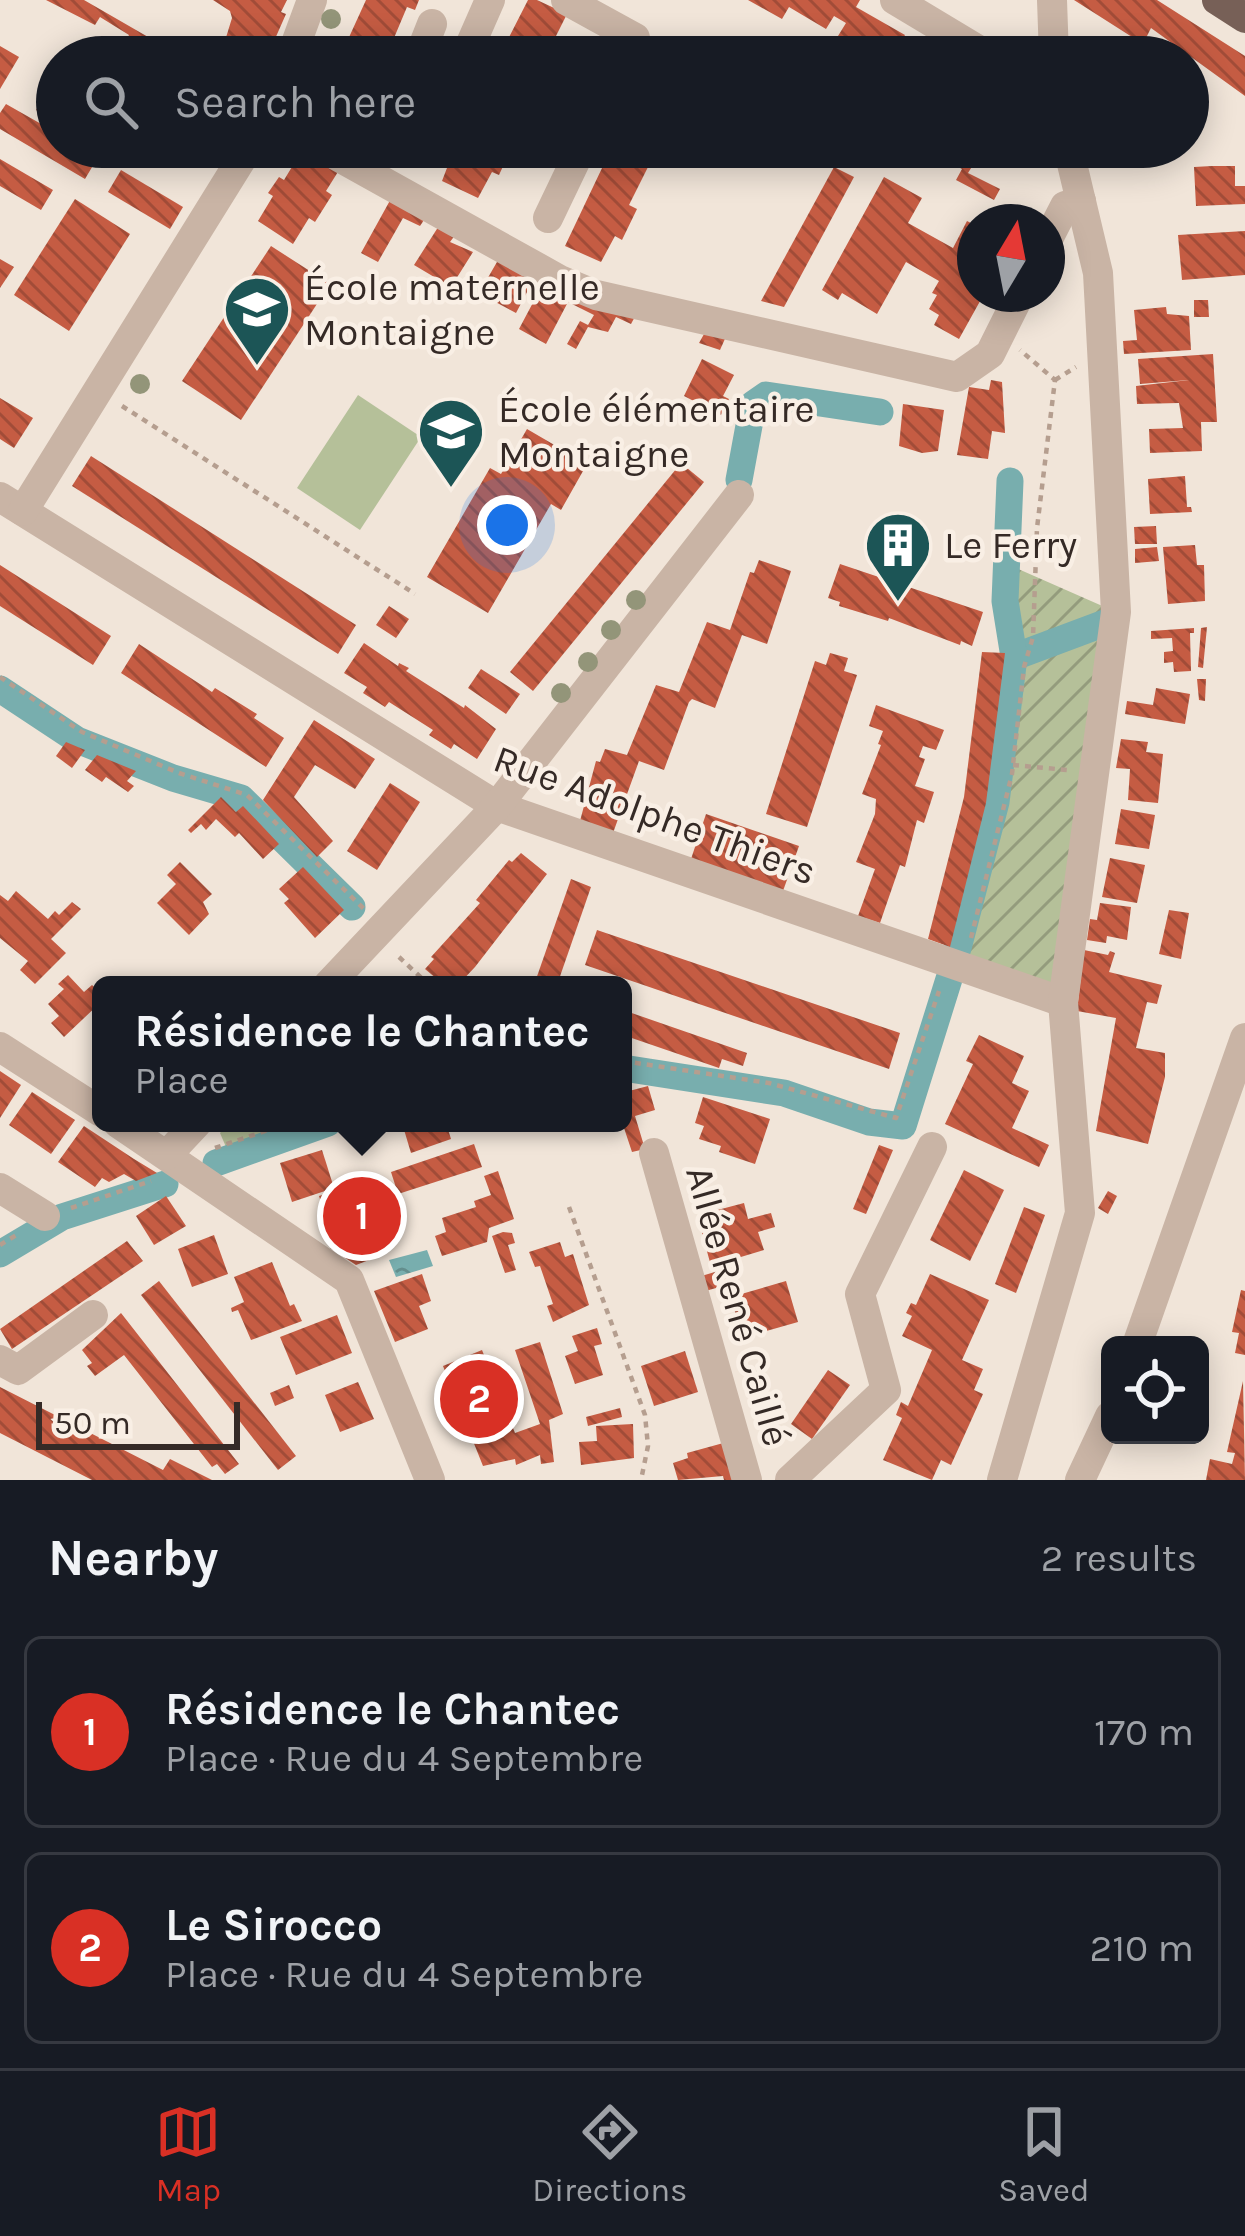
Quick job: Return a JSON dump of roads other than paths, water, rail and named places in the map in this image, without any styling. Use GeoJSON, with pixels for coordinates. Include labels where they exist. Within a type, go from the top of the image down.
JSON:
{"type":"FeatureCollection","features":[{"type":"Feature","properties":{"kind":"main road"},"geometry":{"type":"LineString","coordinates":[[1217,0],[1245,18]]}},
{"type":"Feature","properties":{"kind":"street"},"geometry":{"type":"LineString","coordinates":[[299,36],[312,0]]}},
{"type":"Feature","properties":{"kind":"street"},"geometry":{"type":"LineString","coordinates":[[474,36],[490,0]]}},
{"type":"Feature","properties":{"kind":"street"},"geometry":{"type":"LineString","coordinates":[[566,0],[631,36]]}},
{"type":"Feature","properties":{"kind":"street"},"geometry":{"type":"LineString","coordinates":[[895,0],[955,36]]}},
{"type":"Feature","properties":{"kind":"street"},"geometry":{"type":"LineString","coordinates":[[1052,0],[1053,36]]}},
{"type":"Feature","properties":{"kind":"street"},"geometry":{"type":"LineString","coordinates":[[427,36],[432,24]]}},
{"type":"Feature","properties":{"kind":"street"},"geometry":{"type":"LineString","coordinates":[[12,504],[98,391],[236,168]]}},
{"type":"Feature","properties":{"kind":"street"},"geometry":{"type":"LineString","coordinates":[[359,168],[560,280],[596,295],[957,377],[990,354],[1011,312]]}},
{"type":"Feature","properties":{"kind":"street"},"geometry":{"type":"LineString","coordinates":[[548,218],[573,168]]}},
{"type":"Feature","properties":{"kind":"street"},"geometry":{"type":"LineString","coordinates":[[1002,1480],[1080,1214],[1063,1001],[1116,612],[1098,273],[1072,168]]}},
{"type":"Feature","properties":{"kind":"street"},"geometry":{"type":"LineString","coordinates":[[1065,206],[1081,201]]}},
{"type":"Feature","properties":{"kind":"street"},"geometry":{"type":"LineString","coordinates":[[336,976],[497,806],[739,495]]}},
{"type":"Feature","properties":{"kind":"street","name":"Rue Adolphe Thiers"},"geometry":{"type":"LineString","coordinates":[[12,504],[497,806],[950,971],[1063,1001]]}},
{"type":"Feature","properties":{"kind":"street"},"geometry":{"type":"LineString","coordinates":[[1140,1336],[1245,1038]]}},
{"type":"Feature","properties":{"kind":"street"},"geometry":{"type":"LineString","coordinates":[[0,1047],[92,1106]]}},
{"type":"Feature","properties":{"kind":"street"},"geometry":{"type":"LineString","coordinates":[[128,1132],[167,1165],[349,1280],[430,1480]]}},
{"type":"Feature","properties":{"kind":"street"},"geometry":{"type":"LineString","coordinates":[[167,1165],[204,1136]]}},
{"type":"Feature","properties":{"kind":"street"},"geometry":{"type":"LineString","coordinates":[[790,1480],[886,1390],[860,1294],[932,1148]]}},
{"type":"Feature","properties":{"kind":"street","name":"Allée René Caillé"},"geometry":{"type":"LineString","coordinates":[[654,1153],[747,1480]]}},
{"type":"Feature","properties":{"kind":"street"},"geometry":{"type":"LineString","coordinates":[[0,1188],[46,1216]]}},
{"type":"Feature","properties":{"kind":"street"},"geometry":{"type":"LineString","coordinates":[[0,1360],[18,1370],[93,1315]]}},
{"type":"Feature","properties":{"kind":"street"},"geometry":{"type":"LineString","coordinates":[[1080,1480],[1101,1436]]}},
{"type":"Feature","properties":{"kind":"water"},"geometry":{"type":"Polygon","coordinates":[[[427,1250],[433,1266],[396,1277],[389,1260],[427,1250]]]}},
{"type":"Feature","properties":{"kind":"waterway"},"geometry":{"type":"LineString","coordinates":[[739,480],[753,404],[766,395],[880,412]]}},
{"type":"Feature","properties":{"kind":"waterway"},"geometry":{"type":"LineString","coordinates":[[958,948],[996,802],[1014,657],[1005,601],[1010,481]]}},
{"type":"Feature","properties":{"kind":"waterway"},"geometry":{"type":"LineString","coordinates":[[1014,657],[1105,623]]}},
{"type":"Feature","properties":{"kind":"waterway"},"geometry":{"type":"LineString","coordinates":[[0,689],[77,740],[173,778],[241,798],[352,907]]}},
{"type":"Feature","properties":{"kind":"waterway"},"geometry":{"type":"LineString","coordinates":[[632,1069],[784,1093],[869,1122],[903,1126],[949,979]]}},
{"type":"Feature","properties":{"kind":"waterway"},"geometry":{"type":"LineString","coordinates":[[216,1163],[303,1132]]}},
{"type":"Feature","properties":{"kind":"waterway"},"geometry":{"type":"LineString","coordinates":[[0,1254],[62,1217],[165,1184]]}},
{"type":"Feature","properties":{"kind":"place","name":"École maternelle Montaigne"},"geometry":{"type":"Point","coordinates":[257,368]}},
{"type":"Feature","properties":{"kind":"place","name":"École élémentaire Montaigne"},"geometry":{"type":"Point","coordinates":[451,490]}},
{"type":"Feature","properties":{"kind":"place","name":"Le Ferry"},"geometry":{"type":"Point","coordinates":[898,604]}},
{"type":"Feature","properties":{"kind":"place","name":"Résidence le Chantec"},"geometry":{"type":"Point","coordinates":[362,1216]}},
{"type":"Feature","properties":{"kind":"place","name":"Le Sirocco"},"geometry":{"type":"Point","coordinates":[479,1399]}}]}
